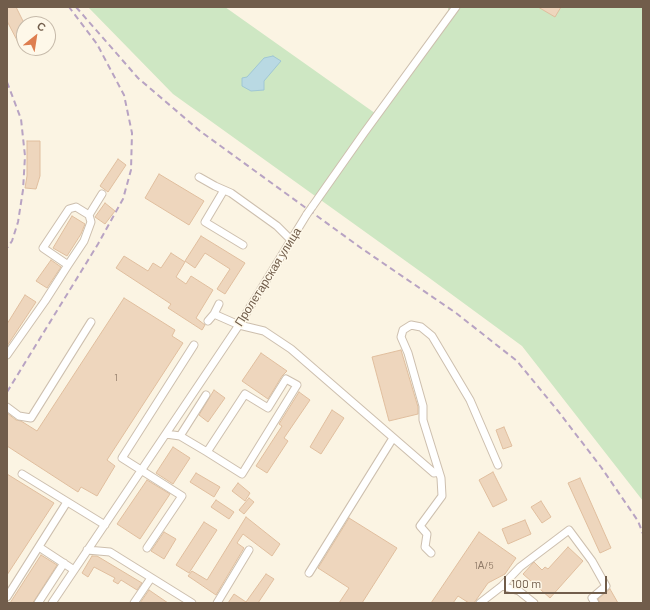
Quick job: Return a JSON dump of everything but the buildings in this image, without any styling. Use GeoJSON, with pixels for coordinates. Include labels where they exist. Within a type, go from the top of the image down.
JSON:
{"type":"FeatureCollection","features":[{"type":"Feature","properties":{"kind":"street","name":"Пролетарская улица"},"geometry":{"type":"LineString","coordinates":[[53,602],[239,325],[307,214],[456,7]]}},
{"type":"Feature","properties":{"kind":"street"},"geometry":{"type":"LineString","coordinates":[[199,177],[231,193],[277,226],[291,240]]}},
{"type":"Feature","properties":{"kind":"street"},"geometry":{"type":"LineString","coordinates":[[224,190],[205,222],[243,245]]}},
{"type":"Feature","properties":{"kind":"street"},"geometry":{"type":"LineString","coordinates":[[89,215],[102,194]]}},
{"type":"Feature","properties":{"kind":"street"},"geometry":{"type":"LineString","coordinates":[[7,356],[68,265],[84,241],[91,222],[89,215],[76,207],[69,209],[43,248],[68,265]]}},
{"type":"Feature","properties":{"kind":"street"},"geometry":{"type":"LineString","coordinates":[[208,321],[214,314],[219,304]]}},
{"type":"Feature","properties":{"kind":"street"},"geometry":{"type":"LineString","coordinates":[[214,314],[239,325],[264,331],[291,349],[434,473],[438,472]]}},
{"type":"Feature","properties":{"kind":"street"},"geometry":{"type":"LineString","coordinates":[[7,407],[20,416],[30,418],[91,322]]}},
{"type":"Feature","properties":{"kind":"street"},"geometry":{"type":"LineString","coordinates":[[431,554],[425,547],[427,534],[420,526],[442,496],[441,478],[423,420],[423,406],[408,353],[401,337],[403,330],[411,325],[421,327],[432,336],[470,400],[498,465]]}},
{"type":"Feature","properties":{"kind":"street"},"geometry":{"type":"LineString","coordinates":[[147,548],[182,496],[122,458],[194,345]]}},
{"type":"Feature","properties":{"kind":"street"},"geometry":{"type":"LineString","coordinates":[[166,434],[180,436],[242,474],[297,385],[286,379],[268,408],[245,394],[207,452]]}},
{"type":"Feature","properties":{"kind":"street"},"geometry":{"type":"LineString","coordinates":[[180,436],[206,395]]}},
{"type":"Feature","properties":{"kind":"street"},"geometry":{"type":"LineString","coordinates":[[309,573],[393,438]]}},
{"type":"Feature","properties":{"kind":"street"},"geometry":{"type":"LineString","coordinates":[[22,474],[104,525]]}},
{"type":"Feature","properties":{"kind":"street"},"geometry":{"type":"LineString","coordinates":[[7,597],[67,502]]}},
{"type":"Feature","properties":{"kind":"street"},"geometry":{"type":"LineString","coordinates":[[480,603],[502,586],[520,566],[569,530],[592,561],[606,586],[592,598],[595,603]]}},
{"type":"Feature","properties":{"kind":"street"},"geometry":{"type":"LineString","coordinates":[[39,547],[74,570]]}},
{"type":"Feature","properties":{"kind":"street"},"geometry":{"type":"LineString","coordinates":[[87,550],[110,552],[188,602]]}},
{"type":"Feature","properties":{"kind":"street"},"geometry":{"type":"LineString","coordinates":[[217,603],[249,550]]}},
{"type":"Feature","properties":{"kind":"street"},"geometry":{"type":"LineString","coordinates":[[38,603],[64,563]]}},
{"type":"Feature","properties":{"kind":"street"},"geometry":{"type":"LineString","coordinates":[[134,603],[151,578]]}},
{"type":"Feature","properties":{"kind":"street"},"geometry":{"type":"LineString","coordinates":[[502,586],[520,591],[534,603]]}},
{"type":"Feature","properties":{"kind":"street"},"geometry":{"type":"LineString","coordinates":[[44,594],[53,602]]}},
{"type":"Feature","properties":{"kind":"green space"},"geometry":{"type":"Polygon","coordinates":[[[88,7],[225,7],[379,116],[448,17],[448,7],[643,7],[643,501],[522,346],[173,94],[88,7]]]}},
{"type":"Feature","properties":{"kind":"water"},"geometry":{"type":"Polygon","coordinates":[[[273,56],[281,61],[264,81],[264,90],[251,91],[242,86],[242,78],[247,77],[264,58],[273,56]]]}},
{"type":"Feature","properties":{"kind":"railway"},"geometry":{"type":"LineString","coordinates":[[7,392],[98,244],[123,199],[131,170],[132,133],[124,95],[97,44],[69,7]]}},
{"type":"Feature","properties":{"kind":"railway"},"geometry":{"type":"LineString","coordinates":[[76,7],[138,78],[200,131],[361,248],[456,313],[517,361],[601,467],[638,521],[643,534]]}},
{"type":"Feature","properties":{"kind":"railway"},"geometry":{"type":"LineString","coordinates":[[7,82],[21,119],[25,156],[23,190],[18,222],[12,241],[7,248]]}}]}
